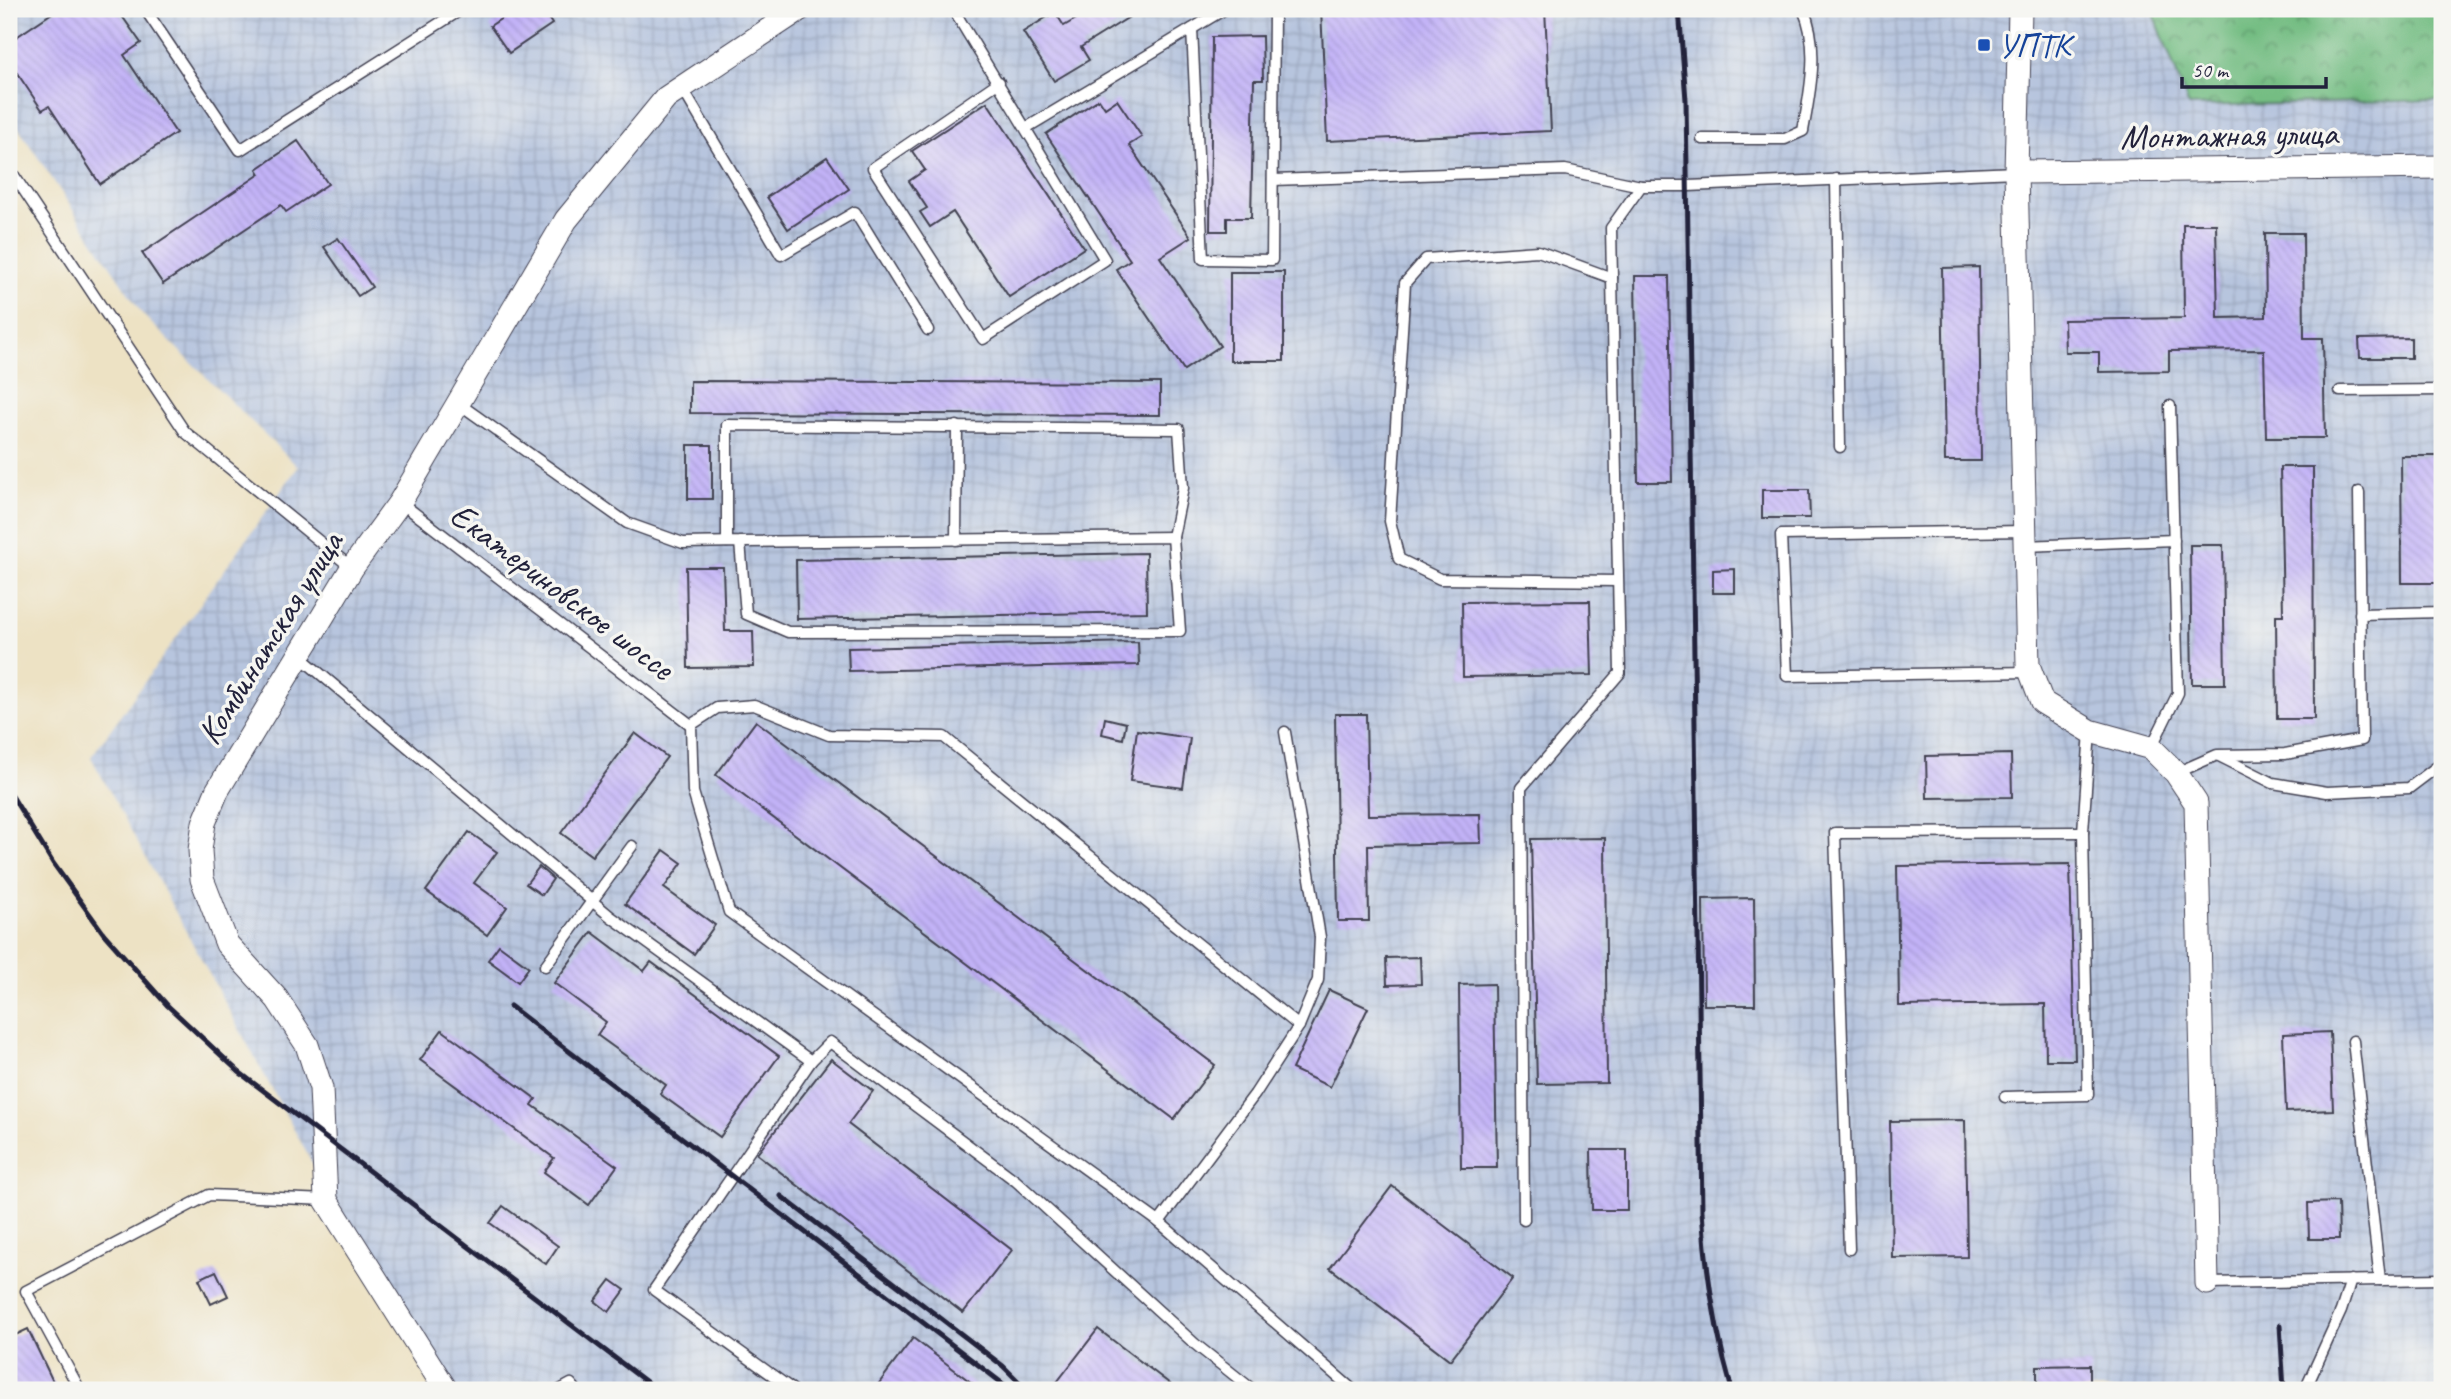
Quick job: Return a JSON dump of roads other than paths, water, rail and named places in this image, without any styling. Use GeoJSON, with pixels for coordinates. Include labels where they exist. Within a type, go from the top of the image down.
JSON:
{"type":"FeatureCollection","features":[{"type":"Feature","properties":{"kind":"street","name":"Комбинатская улица"},"geometry":{"type":"LineString","coordinates":[[446,1390],[326,1200],[321,1088],[307,1045],[277,999],[228,944],[202,879],[200,850],[204,823],[217,792],[352,568],[400,502],[566,220],[666,98],[800,9]]}},
{"type":"Feature","properties":{"kind":"street"},"geometry":{"type":"LineString","coordinates":[[2020,9],[2016,172],[2031,672],[2042,702],[2090,731],[2151,748],[2176,773],[2196,803],[2207,1283]]}},
{"type":"Feature","properties":{"kind":"street","name":"Монтажная улица"},"geometry":{"type":"LineString","coordinates":[[2016,172],[2442,167]]}},
{"type":"Feature","properties":{"kind":"lane"},"geometry":{"type":"LineString","coordinates":[[145,9],[240,150],[454,11]]}},
{"type":"Feature","properties":{"kind":"lane"},"geometry":{"type":"LineString","coordinates":[[953,9],[999,82],[1105,260],[983,339],[873,167],[999,82]]}},
{"type":"Feature","properties":{"kind":"lane"},"geometry":{"type":"LineString","coordinates":[[1026,128],[1225,9]]}},
{"type":"Feature","properties":{"kind":"lane"},"geometry":{"type":"LineString","coordinates":[[1192,29],[1203,260],[1272,260],[1274,9]]}},
{"type":"Feature","properties":{"kind":"lane"},"geometry":{"type":"LineString","coordinates":[[1702,139],[1785,139],[1803,131],[1811,87],[1811,27],[1803,9]]}},
{"type":"Feature","properties":{"kind":"lane"},"geometry":{"type":"LineString","coordinates":[[682,88],[781,255],[855,212],[928,330]]}},
{"type":"Feature","properties":{"kind":"lane"},"geometry":{"type":"LineString","coordinates":[[9,168],[185,432],[352,568]]}},
{"type":"Feature","properties":{"kind":"lane"},"geometry":{"type":"LineString","coordinates":[[1273,180],[1565,170],[1641,186],[2016,172]]}},
{"type":"Feature","properties":{"kind":"lane"},"geometry":{"type":"LineString","coordinates":[[1836,179],[1840,447]]}},
{"type":"Feature","properties":{"kind":"lane"},"geometry":{"type":"LineString","coordinates":[[1524,1220],[1521,789],[1620,673],[1611,228],[1641,186]]}},
{"type":"Feature","properties":{"kind":"lane"},"geometry":{"type":"LineString","coordinates":[[1612,278],[1538,251],[1426,259],[1405,283],[1390,521],[1399,559],[1440,579],[1617,581]]}},
{"type":"Feature","properties":{"kind":"lane"},"geometry":{"type":"LineString","coordinates":[[2340,391],[2442,390]]}},
{"type":"Feature","properties":{"kind":"lane"},"geometry":{"type":"LineString","coordinates":[[458,403],[627,523],[683,543],[1173,537]]}},
{"type":"Feature","properties":{"kind":"lane"},"geometry":{"type":"LineString","coordinates":[[2151,748],[2178,693],[2170,406]]}},
{"type":"Feature","properties":{"kind":"lane"},"geometry":{"type":"LineString","coordinates":[[727,542],[727,425],[1179,429],[1183,488],[1173,537],[1180,631],[788,632],[746,614],[740,542]]}},
{"type":"Feature","properties":{"kind":"lane"},"geometry":{"type":"LineString","coordinates":[[956,540],[957,426]]}},
{"type":"Feature","properties":{"kind":"lane"},"geometry":{"type":"LineString","coordinates":[[2176,773],[2217,755],[2285,754],[2362,740],[2359,492]]}},
{"type":"Feature","properties":{"kind":"lane","name":"Екатериновское шоссе"},"geometry":{"type":"LineString","coordinates":[[400,502],[691,725]]}},
{"type":"Feature","properties":{"kind":"lane"},"geometry":{"type":"LineString","coordinates":[[2031,672],[1787,676],[1781,535],[2174,540]]}},
{"type":"Feature","properties":{"kind":"lane"},"geometry":{"type":"LineString","coordinates":[[2360,614],[2442,612]]}},
{"type":"Feature","properties":{"kind":"lane"},"geometry":{"type":"LineString","coordinates":[[299,656],[592,900],[811,1061]]}},
{"type":"Feature","properties":{"kind":"lane"},"geometry":{"type":"LineString","coordinates":[[1299,1026],[944,737],[829,735],[754,705],[718,708],[691,725],[693,792],[729,912],[1159,1222],[1353,1390]]}},
{"type":"Feature","properties":{"kind":"lane"},"geometry":{"type":"LineString","coordinates":[[2005,1097],[2088,1095],[2083,832],[2090,731]]}},
{"type":"Feature","properties":{"kind":"lane"},"geometry":{"type":"LineString","coordinates":[[1159,1222],[1255,1094],[1299,1026],[1318,980],[1320,937],[1285,732]]}},
{"type":"Feature","properties":{"kind":"lane"},"geometry":{"type":"LineString","coordinates":[[2217,755],[2273,783],[2327,792],[2409,788],[2442,763]]}},
{"type":"Feature","properties":{"kind":"lane"},"geometry":{"type":"LineString","coordinates":[[1849,1249],[1835,833],[2083,832]]}},
{"type":"Feature","properties":{"kind":"lane"},"geometry":{"type":"LineString","coordinates":[[545,966],[632,846]]}},
{"type":"Feature","properties":{"kind":"lane"},"geometry":{"type":"LineString","coordinates":[[2353,1041],[2380,1280]]}},
{"type":"Feature","properties":{"kind":"lane"},"geometry":{"type":"LineString","coordinates":[[793,1390],[654,1290],[811,1061],[830,1042],[1016,1181],[1195,1344],[1253,1390]]}},
{"type":"Feature","properties":{"kind":"lane"},"geometry":{"type":"LineString","coordinates":[[80,1390],[26,1291],[209,1195],[326,1200]]}},
{"type":"Feature","properties":{"kind":"lane"},"geometry":{"type":"LineString","coordinates":[[2207,1283],[2442,1279]]}},
{"type":"Feature","properties":{"kind":"lane"},"geometry":{"type":"LineString","coordinates":[[2305,1390],[2341,1311],[2351,1280]]}},
{"type":"Feature","properties":{"kind":"lane"},"geometry":{"type":"LineString","coordinates":[[560,1390],[571,1384],[576,1390]]}},
{"type":"Feature","properties":{"kind":"railway"},"geometry":{"type":"LineString","coordinates":[[1679,9],[1686,100],[1702,1212],[1712,1302],[1732,1390]]}},
{"type":"Feature","properties":{"kind":"railway"},"geometry":{"type":"LineString","coordinates":[[9,791],[53,863],[104,934],[168,1006],[239,1072],[657,1390]]}},
{"type":"Feature","properties":{"kind":"railway"},"geometry":{"type":"LineString","coordinates":[[510,1006],[1011,1390]]}},
{"type":"Feature","properties":{"kind":"railway"},"geometry":{"type":"LineString","coordinates":[[781,1196],[1003,1366],[1027,1390]]}},
{"type":"Feature","properties":{"kind":"railway"},"geometry":{"type":"LineString","coordinates":[[2280,1325],[2284,1390]]}},
{"type":"Feature","properties":{"kind":"place","name":"УПТК"},"geometry":{"type":"Point","coordinates":[1984,45]}}]}
